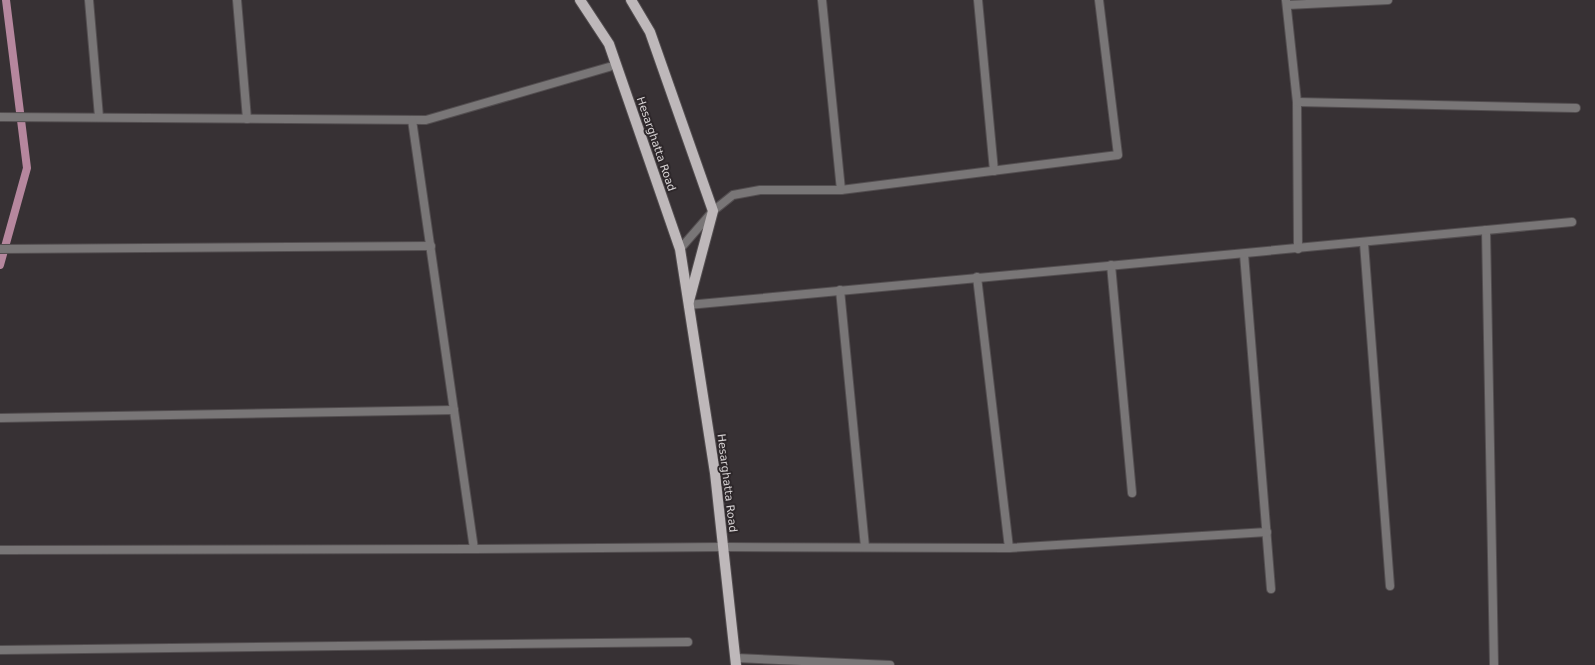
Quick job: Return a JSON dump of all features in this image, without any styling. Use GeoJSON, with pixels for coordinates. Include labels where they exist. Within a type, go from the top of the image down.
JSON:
{"type":"FeatureCollection","features":[{"type":"Feature","properties":{"kind":"main road","name":"Hesarghatta Road"},"geometry":{"type":"LineString","coordinates":[[580,0],[609,44],[680,249],[715,473],[736,662]]}},
{"type":"Feature","properties":{"kind":"main road"},"geometry":{"type":"LineString","coordinates":[[631,0],[650,32],[713,211]]}},
{"type":"Feature","properties":{"kind":"main road","name":"Hesarghatta Road"},"geometry":{"type":"LineString","coordinates":[[688,305],[713,211]]}},
{"type":"Feature","properties":{"kind":"street"},"geometry":{"type":"LineString","coordinates":[[89,0],[99,117]]}},
{"type":"Feature","properties":{"kind":"street"},"geometry":{"type":"LineString","coordinates":[[237,0],[247,119]]}},
{"type":"Feature","properties":{"kind":"street"},"geometry":{"type":"LineString","coordinates":[[822,0],[841,190]]}},
{"type":"Feature","properties":{"kind":"street"},"geometry":{"type":"LineString","coordinates":[[978,0],[994,171]]}},
{"type":"Feature","properties":{"kind":"street"},"geometry":{"type":"LineString","coordinates":[[680,249],[713,211],[733,195],[760,190],[841,190],[1118,155],[1098,0]]}},
{"type":"Feature","properties":{"kind":"street"},"geometry":{"type":"LineString","coordinates":[[1298,249],[1297,102],[1287,3],[1388,0]]}},
{"type":"Feature","properties":{"kind":"street"},"geometry":{"type":"LineString","coordinates":[[0,117],[426,120],[609,67]]}},
{"type":"Feature","properties":{"kind":"street"},"geometry":{"type":"LineString","coordinates":[[1297,102],[1576,108]]}},
{"type":"Feature","properties":{"kind":"street"},"geometry":{"type":"LineString","coordinates":[[412,120],[474,549]]}},
{"type":"Feature","properties":{"kind":"street"},"geometry":{"type":"LineString","coordinates":[[688,305],[977,277],[1364,243],[1572,222]]}},
{"type":"Feature","properties":{"kind":"street"},"geometry":{"type":"LineString","coordinates":[[1486,230],[1494,665]]}},
{"type":"Feature","properties":{"kind":"street"},"geometry":{"type":"LineString","coordinates":[[1364,243],[1390,586]]}},
{"type":"Feature","properties":{"kind":"street"},"geometry":{"type":"LineString","coordinates":[[0,249],[431,246]]}},
{"type":"Feature","properties":{"kind":"street"},"geometry":{"type":"LineString","coordinates":[[1244,254],[1272,589]]}},
{"type":"Feature","properties":{"kind":"street"},"geometry":{"type":"LineString","coordinates":[[1111,265],[1132,494]]}},
{"type":"Feature","properties":{"kind":"street"},"geometry":{"type":"LineString","coordinates":[[977,277],[1009,548]]}},
{"type":"Feature","properties":{"kind":"street"},"geometry":{"type":"LineString","coordinates":[[840,290],[865,548]]}},
{"type":"Feature","properties":{"kind":"street"},"geometry":{"type":"LineString","coordinates":[[0,418],[454,410]]}},
{"type":"Feature","properties":{"kind":"street"},"geometry":{"type":"LineString","coordinates":[[0,550],[474,549],[723,546],[1009,548],[1267,532]]}},
{"type":"Feature","properties":{"kind":"street"},"geometry":{"type":"LineString","coordinates":[[0,650],[688,642]]}},
{"type":"Feature","properties":{"kind":"street"},"geometry":{"type":"LineString","coordinates":[[736,662],[890,665]]}},
{"type":"Feature","properties":{"kind":"waterway"},"geometry":{"type":"LineString","coordinates":[[0,265],[27,168],[6,0]]}}]}
